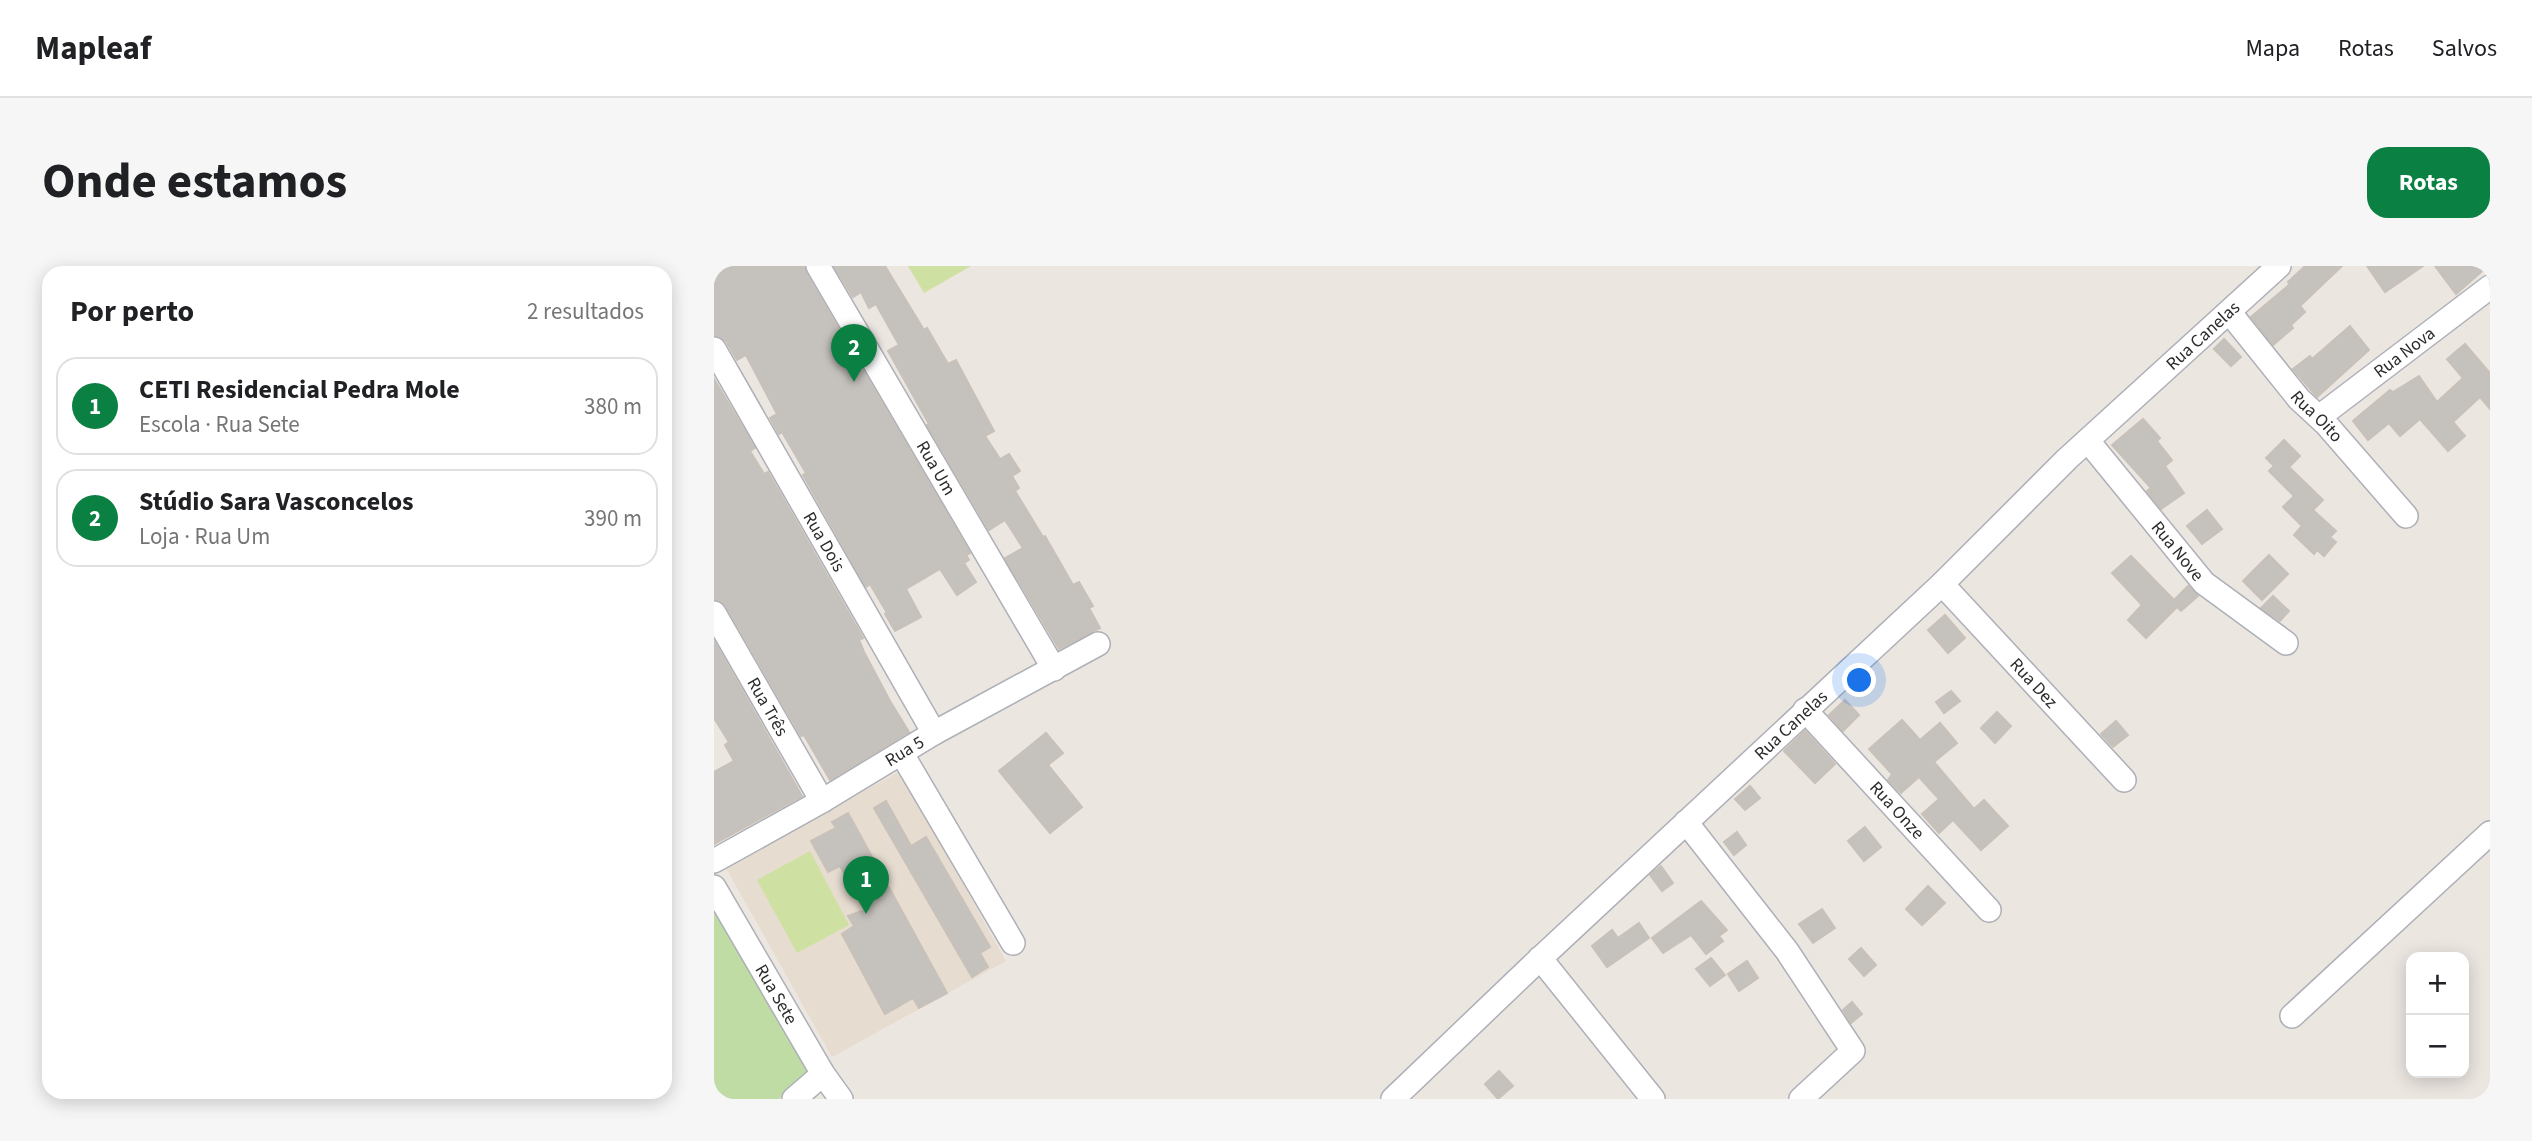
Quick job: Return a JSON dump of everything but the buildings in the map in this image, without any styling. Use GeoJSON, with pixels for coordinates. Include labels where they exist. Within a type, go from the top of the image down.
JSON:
{"type":"FeatureCollection","features":[{"type":"Feature","properties":{"kind":"street","name":"Rua Um"},"geometry":{"type":"LineString","coordinates":[[818,266],[1054,669]]}},
{"type":"Feature","properties":{"kind":"street","name":"Rua Canelas"},"geometry":{"type":"LineString","coordinates":[[1399,1097],[1540,958],[1942,584],[2067,459],[2279,266]]}},
{"type":"Feature","properties":{"kind":"street","name":"Rua Nova"},"geometry":{"type":"LineString","coordinates":[[2319,417],[2490,287]]}},
{"type":"Feature","properties":{"kind":"street","name":"Rua Oito"},"geometry":{"type":"LineString","coordinates":[[2230,313],[2299,399],[2319,417],[2406,516]]}},
{"type":"Feature","properties":{"kind":"street","name":"Rua Dois"},"geometry":{"type":"LineString","coordinates":[[714,349],[934,733]]}},
{"type":"Feature","properties":{"kind":"street","name":"Rua Nove"},"geometry":{"type":"LineString","coordinates":[[2088,441],[2204,583],[2286,643]]}},
{"type":"Feature","properties":{"kind":"street","name":"Rua Dez"},"geometry":{"type":"LineString","coordinates":[[1942,584],[2124,780]]}},
{"type":"Feature","properties":{"kind":"street","name":"Rua Três"},"geometry":{"type":"LineString","coordinates":[[714,613],[822,801]]}},
{"type":"Feature","properties":{"kind":"street","name":"Rua 5"},"geometry":{"type":"LineString","coordinates":[[714,861],[822,801],[934,733],[1098,644]]}},
{"type":"Feature","properties":{"kind":"street","name":"Rua Onze"},"geometry":{"type":"LineString","coordinates":[[1805,710],[1989,910]]}},
{"type":"Feature","properties":{"kind":"street"},"geometry":{"type":"LineString","coordinates":[[902,754],[1013,943]]}},
{"type":"Feature","properties":{"kind":"street"},"geometry":{"type":"LineString","coordinates":[[1686,822],[1787,951],[1853,1051],[1801,1099]]}},
{"type":"Feature","properties":{"kind":"street"},"geometry":{"type":"LineString","coordinates":[[2292,1016],[2490,833]]}},
{"type":"Feature","properties":{"kind":"street","name":"Rua Sete"},"geometry":{"type":"LineString","coordinates":[[714,887],[823,1074],[841,1099]]}},
{"type":"Feature","properties":{"kind":"street"},"geometry":{"type":"LineString","coordinates":[[1540,958],[1653,1099]]}},
{"type":"Feature","properties":{"kind":"street"},"geometry":{"type":"LineString","coordinates":[[794,1099],[823,1074]]}},
{"type":"Feature","properties":{"kind":"shaded area"},"geometry":{"type":"Polygon","coordinates":[[[900,771],[1006,961],[832,1057],[726,868],[900,771]]]}},
{"type":"Feature","properties":{"kind":"green space"},"geometry":{"type":"Polygon","coordinates":[[[908,266],[971,266],[924,293],[908,266]]]}},
{"type":"Feature","properties":{"kind":"green space"},"geometry":{"type":"Polygon","coordinates":[[[810,851],[849,925],[797,953],[757,880],[810,851]]]}},
{"type":"Feature","properties":{"kind":"green space"},"geometry":{"type":"Polygon","coordinates":[[[714,900],[812,1071],[779,1099],[714,1099],[714,900]]]}},
{"type":"Feature","properties":{"kind":"place","name":"Stúdio Sara Vasconcelos"},"geometry":{"type":"Point","coordinates":[854,382]}},
{"type":"Feature","properties":{"kind":"place","name":"CETI Residencial Pedra Mole"},"geometry":{"type":"Point","coordinates":[866,914]}}]}
